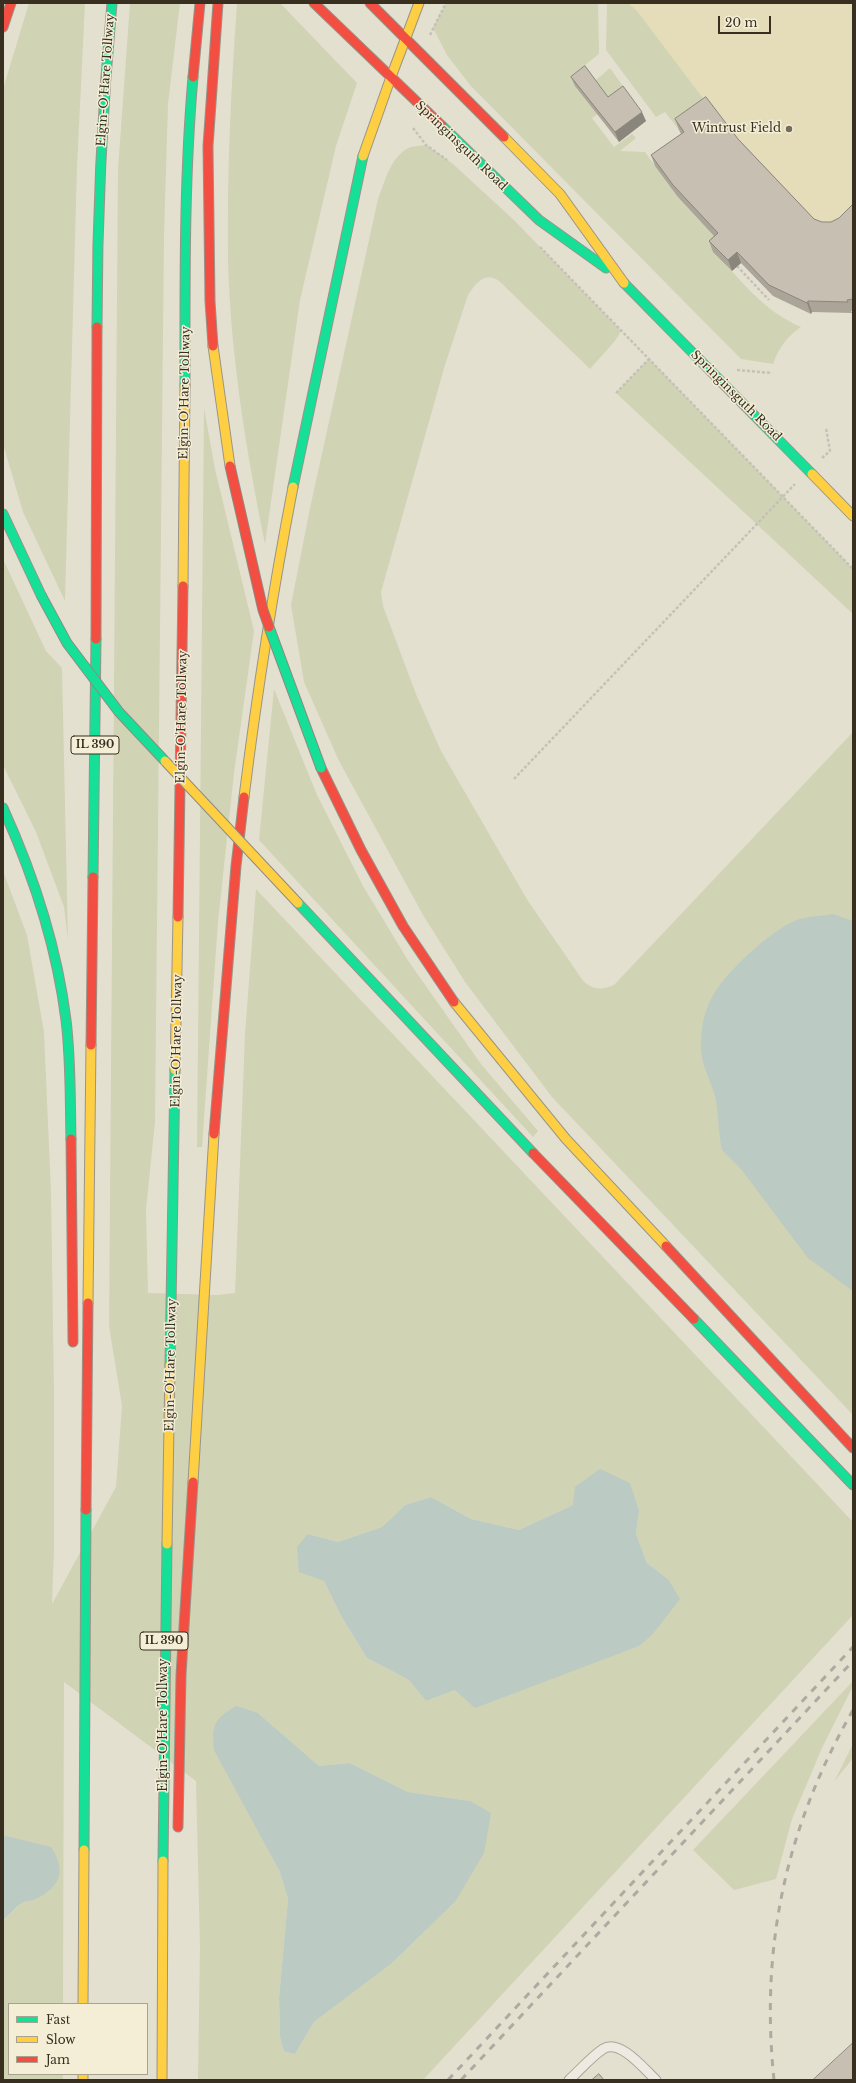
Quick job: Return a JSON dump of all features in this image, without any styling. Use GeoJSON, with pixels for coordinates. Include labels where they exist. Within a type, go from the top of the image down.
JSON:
{"type":"FeatureCollection","features":[{"type":"Feature","properties":{"kind":"main road"},"geometry":{"type":"LineString","coordinates":[[3,27],[11,3]]}},
{"type":"Feature","properties":{"kind":"main road","name":"Elgin-O'Hare Tollway"},"geometry":{"type":"LineString","coordinates":[[83,2003],[88,1487],[87,1407],[97,562],[97,268],[104,98],[112,3]]}},
{"type":"Feature","properties":{"kind":"main road","name":"Elgin-O'Hare Tollway"},"geometry":{"type":"LineString","coordinates":[[162,2080],[164,1676],[182,727],[186,203],[191,103],[200,3]]}},
{"type":"Feature","properties":{"kind":"main road"},"geometry":{"type":"LineString","coordinates":[[218,3],[208,146],[210,301],[214,358],[230,466],[263,610],[299,712],[321,768],[361,850],[403,926],[456,1006],[566,1139],[853,1448]]}},
{"type":"Feature","properties":{"kind":"main road","name":"Springinsguth Road"},"geometry":{"type":"LineString","coordinates":[[314,3],[539,220],[618,277]]}},
{"type":"Feature","properties":{"kind":"main road","name":"Springinsguth Road"},"geometry":{"type":"LineString","coordinates":[[370,3],[407,38],[560,194],[618,277],[853,516]]}},
{"type":"Feature","properties":{"kind":"main road"},"geometry":{"type":"LineString","coordinates":[[178,1835],[180,1675],[204,1294],[221,1044],[236,866],[253,723],[280,555],[316,373],[365,147],[419,3]]}},
{"type":"Feature","properties":{"kind":"main road"},"geometry":{"type":"LineString","coordinates":[[3,514],[41,595],[67,642],[119,712],[521,1140],[853,1485]]}},
{"type":"Feature","properties":{"kind":"main road"},"geometry":{"type":"LineString","coordinates":[[3,808],[19,843],[40,906],[57,969],[66,1021],[70,1088],[74,1356]]}},
{"type":"Feature","properties":{"kind":"main road"},"geometry":{"type":"LineString","coordinates":[[78,1378],[87,1407]]}},
{"type":"Feature","properties":{"kind":"main road"},"geometry":{"type":"LineString","coordinates":[[162,1988],[172,1953]]}},
{"type":"Feature","properties":{"kind":"lane"},"geometry":{"type":"LineString","coordinates":[[569,2080],[605,2048],[614,2047],[622,2049],[634,2058],[656,2080]]}},
{"type":"Feature","properties":{"kind":"path"},"geometry":{"type":"LineString","coordinates":[[433,28],[446,3]]}},
{"type":"Feature","properties":{"kind":"path"},"geometry":{"type":"LineString","coordinates":[[410,124],[426,145],[453,164]]}},
{"type":"Feature","properties":{"kind":"path"},"geometry":{"type":"LineString","coordinates":[[536,243],[853,569]]}},
{"type":"Feature","properties":{"kind":"path"},"geometry":{"type":"LineString","coordinates":[[736,266],[769,300]]}},
{"type":"Feature","properties":{"kind":"path"},"geometry":{"type":"LineString","coordinates":[[616,393],[649,359]]}},
{"type":"Feature","properties":{"kind":"path"},"geometry":{"type":"LineString","coordinates":[[514,779],[783,497],[830,451],[826,428]]}},
{"type":"Feature","properties":{"kind":"green space"},"geometry":{"type":"Polygon","coordinates":[[[29,3],[85,3],[77,167],[65,601],[23,512],[3,444],[3,89],[29,3]]]}},
{"type":"Feature","properties":{"kind":"green space"},"geometry":{"type":"Polygon","coordinates":[[[130,3],[180,3],[168,104],[164,237],[155,1122],[146,1210],[148,1293],[217,1295],[235,1293],[245,1034],[256,889],[853,1522],[853,1615],[423,2080],[198,2080],[200,1946],[196,1781],[64,1682],[63,2003],[8,2003],[8,2075],[63,2075],[63,2080],[3,2080],[3,1920],[22,1903],[36,1899],[50,1847],[3,1835],[3,871],[27,935],[44,1032],[51,1191],[54,1390],[54,1550],[52,1604],[116,1487],[122,1406],[109,1326],[118,169],[130,3]],[[431,1497],[405,1505],[382,1527],[338,1542],[308,1534],[324,1581],[341,1616],[367,1658],[409,1680],[426,1701],[455,1690],[618,1653],[639,1646],[668,1579],[647,1563],[636,1534],[639,1511],[573,1505],[519,1530],[471,1519],[431,1497]],[[258,1713],[250,1815],[280,1872],[288,1899],[279,1998],[280,2037],[284,2050],[295,2054],[314,2022],[391,1964],[455,1902],[470,1801],[408,1792],[350,1763],[319,1766],[258,1713]]]}},
{"type":"Feature","properties":{"kind":"green space"},"geometry":{"type":"Polygon","coordinates":[[[237,3],[280,3],[357,83],[336,146],[300,300],[265,544],[245,437],[229,293],[229,161],[237,3]]]}},
{"type":"Feature","properties":{"kind":"green space"},"geometry":{"type":"Polygon","coordinates":[[[446,3],[598,3],[599,54],[585,65],[596,80],[610,68],[628,93],[592,118],[614,147],[632,134],[636,138],[620,151],[645,152],[677,196],[722,244],[714,252],[753,294],[775,312],[801,327],[784,343],[773,364],[741,359],[470,85],[447,55],[433,28],[446,3]]]}},
{"type":"Feature","properties":{"kind":"green space"},"geometry":{"type":"Polygon","coordinates":[[[607,3],[853,3],[679,130],[665,112],[656,117],[606,50],[607,3]]]}},
{"type":"Feature","properties":{"kind":"green space"},"geometry":{"type":"Polygon","coordinates":[[[426,145],[453,164],[515,221],[621,331],[615,341],[590,369],[499,281],[489,277],[481,280],[474,286],[468,295],[445,365],[381,592],[383,606],[416,694],[441,751],[528,901],[584,982],[595,988],[605,988],[614,985],[853,732],[853,1415],[552,1097],[465,982],[423,915],[339,761],[304,682],[291,605],[310,508],[378,199],[386,177],[398,156],[411,147],[426,145]]]}},
{"type":"Feature","properties":{"kind":"green space"},"geometry":{"type":"Polygon","coordinates":[[[649,359],[853,569],[853,614],[616,393],[649,359]]]}},
{"type":"Feature","properties":{"kind":"green space"},"geometry":{"type":"Polygon","coordinates":[[[204,408],[215,469],[254,631],[234,773],[218,922],[202,1147],[197,1147],[204,408]]]}},
{"type":"Feature","properties":{"kind":"green space"},"geometry":{"type":"Polygon","coordinates":[[[3,559],[46,651],[62,668],[68,940],[64,907],[36,832],[3,765],[3,559]]]}},
{"type":"Feature","properties":{"kind":"green space"},"geometry":{"type":"Polygon","coordinates":[[[274,689],[317,795],[363,886],[409,962],[481,1064],[538,1131],[533,1137],[259,840],[274,689]]]}},
{"type":"Feature","properties":{"kind":"green space"},"geometry":{"type":"Polygon","coordinates":[[[853,1681],[853,1686],[822,1748],[792,1819],[776,1879],[734,1890],[693,1850],[853,1681]]]}},
{"type":"Feature","properties":{"kind":"green space"},"geometry":{"type":"Polygon","coordinates":[[[853,1744],[853,1758],[834,1782],[853,1744]]]}},
{"type":"Feature","properties":{"kind":"sand","name":"Wintrust Field"},"geometry":{"type":"Polygon","coordinates":[[[628,3],[853,3],[853,219],[826,233],[742,150],[637,11],[628,3]]]}},
{"type":"Feature","properties":{"kind":"shaded area"},"geometry":{"type":"Polygon","coordinates":[[[833,914],[853,921],[853,1291],[808,1258],[741,1169],[722,1150],[715,1096],[701,1053],[702,1030],[709,1004],[715,992],[731,972],[752,951],[779,930],[791,923],[806,918],[833,914]]]}},
{"type":"Feature","properties":{"kind":"shaded area"},"geometry":{"type":"Polygon","coordinates":[[[600,1469],[630,1483],[639,1511],[636,1534],[647,1563],[668,1579],[680,1599],[652,1635],[639,1646],[475,1708],[455,1690],[426,1701],[409,1680],[367,1658],[341,1616],[324,1581],[299,1572],[297,1547],[308,1534],[338,1542],[382,1527],[405,1505],[431,1497],[471,1519],[519,1530],[573,1505],[575,1487],[600,1469]]]}},
{"type":"Feature","properties":{"kind":"shaded area"},"geometry":{"type":"Polygon","coordinates":[[[236,1706],[258,1713],[319,1766],[350,1763],[408,1792],[470,1801],[491,1813],[484,1853],[455,1902],[391,1964],[314,2022],[295,2054],[284,2051],[280,2037],[279,1998],[288,1899],[280,1872],[214,1750],[213,1735],[218,1719],[236,1706]]]}},
{"type":"Feature","properties":{"kind":"shaded area"},"geometry":{"type":"Polygon","coordinates":[[[3,1835],[51,1847],[56,1855],[59,1870],[56,1883],[51,1889],[36,1899],[22,1903],[3,1920],[3,1835]]]}},
{"type":"Feature","properties":{"kind":"building"},"geometry":{"type":"Polygon","coordinates":[[[585,66],[608,97],[623,86],[642,112],[615,132],[571,77],[585,66]]]}},
{"type":"Feature","properties":{"kind":"building"},"geometry":{"type":"Polygon","coordinates":[[[706,97],[738,139],[814,219],[822,222],[831,222],[839,218],[853,204],[853,299],[847,300],[848,302],[808,301],[807,303],[769,285],[737,252],[728,260],[709,241],[718,233],[673,185],[651,155],[684,132],[675,119],[706,97]]]}},
{"type":"Feature","properties":{"kind":"building"},"geometry":{"type":"Polygon","coordinates":[[[853,2043],[853,2080],[813,2080],[853,2043]]]}},
{"type":"Feature","properties":{"kind":"building"},"geometry":{"type":"Polygon","coordinates":[[[599,2074],[604,2080],[592,2080],[599,2074]]]}},
{"type":"Feature","properties":{"kind":"railway"},"geometry":{"type":"LineString","coordinates":[[448,2080],[853,1647]]}},
{"type":"Feature","properties":{"kind":"railway"},"geometry":{"type":"LineString","coordinates":[[461,2080],[853,1661]]}},
{"type":"Feature","properties":{"kind":"railway"},"geometry":{"type":"LineString","coordinates":[[774,2080],[771,2030],[771,1982],[775,1935],[783,1889],[795,1843],[810,1798],[830,1754],[853,1710]]}},
{"type":"Feature","properties":{"kind":"traffic: fast"},"geometry":{"type":"LineString","coordinates":[[97,327],[101,165],[105,84],[112,3]]}},
{"type":"Feature","properties":{"kind":"traffic: fast"},"geometry":{"type":"LineString","coordinates":[[185,386],[185,270],[188,154],[193,77]]}},
{"type":"Feature","properties":{"kind":"traffic: fast"},"geometry":{"type":"LineString","coordinates":[[442,126],[539,220],[606,268]]}},
{"type":"Feature","properties":{"kind":"traffic: fast"},"geometry":{"type":"LineString","coordinates":[[293,487],[363,156]]}},
{"type":"Feature","properties":{"kind":"traffic: fast"},"geometry":{"type":"LineString","coordinates":[[624,283],[812,474]]}},
{"type":"Feature","properties":{"kind":"traffic: fast"},"geometry":{"type":"LineString","coordinates":[[3,514],[41,595]]}},
{"type":"Feature","properties":{"kind":"traffic: fast"},"geometry":{"type":"LineString","coordinates":[[41,595],[67,643],[119,712],[165,761]]}},
{"type":"Feature","properties":{"kind":"traffic: fast"},"geometry":{"type":"LineString","coordinates":[[269,627],[321,768]]}},
{"type":"Feature","properties":{"kind":"traffic: fast"},"geometry":{"type":"LineString","coordinates":[[93,877],[96,639]]}},
{"type":"Feature","properties":{"kind":"traffic: fast"},"geometry":{"type":"LineString","coordinates":[[3,808],[34,885],[57,966],[68,1035],[71,1139]]}},
{"type":"Feature","properties":{"kind":"traffic: fast"},"geometry":{"type":"LineString","coordinates":[[298,903],[533,1153]]}},
{"type":"Feature","properties":{"kind":"traffic: fast"},"geometry":{"type":"LineString","coordinates":[[170,1365],[175,1070]]}},
{"type":"Feature","properties":{"kind":"traffic: fast"},"geometry":{"type":"LineString","coordinates":[[694,1319],[853,1485]]}},
{"type":"Feature","properties":{"kind":"traffic: fast"},"geometry":{"type":"LineString","coordinates":[[84,1850],[86,1510]]}},
{"type":"Feature","properties":{"kind":"traffic: fast"},"geometry":{"type":"LineString","coordinates":[[163,1861],[167,1544]]}},
{"type":"Feature","properties":{"kind":"traffic: slow"},"geometry":{"type":"LineString","coordinates":[[391,77],[419,3]]}},
{"type":"Feature","properties":{"kind":"traffic: slow"},"geometry":{"type":"LineString","coordinates":[[363,156],[391,77]]}},
{"type":"Feature","properties":{"kind":"traffic: slow"},"geometry":{"type":"LineString","coordinates":[[504,137],[560,194],[624,283]]}},
{"type":"Feature","properties":{"kind":"traffic: slow"},"geometry":{"type":"LineString","coordinates":[[213,346],[230,466]]}},
{"type":"Feature","properties":{"kind":"traffic: slow"},"geometry":{"type":"LineString","coordinates":[[183,586],[185,386]]}},
{"type":"Feature","properties":{"kind":"traffic: slow"},"geometry":{"type":"LineString","coordinates":[[812,474],[853,516]]}},
{"type":"Feature","properties":{"kind":"traffic: slow"},"geometry":{"type":"LineString","coordinates":[[244,797],[266,642],[293,487]]}},
{"type":"Feature","properties":{"kind":"traffic: slow"},"geometry":{"type":"LineString","coordinates":[[165,761],[298,903]]}},
{"type":"Feature","properties":{"kind":"traffic: slow"},"geometry":{"type":"LineString","coordinates":[[175,1070],[178,917]]}},
{"type":"Feature","properties":{"kind":"traffic: slow"},"geometry":{"type":"LineString","coordinates":[[454,1002],[566,1139],[666,1246]]}},
{"type":"Feature","properties":{"kind":"traffic: slow"},"geometry":{"type":"LineString","coordinates":[[88,1303],[91,1045]]}},
{"type":"Feature","properties":{"kind":"traffic: slow"},"geometry":{"type":"LineString","coordinates":[[193,1482],[214,1134]]}},
{"type":"Feature","properties":{"kind":"traffic: slow"},"geometry":{"type":"LineString","coordinates":[[167,1544],[170,1365]]}},
{"type":"Feature","properties":{"kind":"traffic: slow"},"geometry":{"type":"LineString","coordinates":[[83,2003],[84,1850]]}},
{"type":"Feature","properties":{"kind":"traffic: slow"},"geometry":{"type":"LineString","coordinates":[[162,2080],[163,1861]]}},
{"type":"Feature","properties":{"kind":"traffic: slow"},"geometry":{"type":"LineString","coordinates":[[83,2075],[83,2080]]}},
{"type":"Feature","properties":{"kind":"traffic: jam"},"geometry":{"type":"LineString","coordinates":[[3,27],[11,3]]}},
{"type":"Feature","properties":{"kind":"traffic: jam"},"geometry":{"type":"LineString","coordinates":[[193,77],[200,3]]}},
{"type":"Feature","properties":{"kind":"traffic: jam"},"geometry":{"type":"LineString","coordinates":[[213,346],[210,301],[208,146],[218,3]]}},
{"type":"Feature","properties":{"kind":"traffic: jam"},"geometry":{"type":"LineString","coordinates":[[314,3],[442,126]]}},
{"type":"Feature","properties":{"kind":"traffic: jam"},"geometry":{"type":"LineString","coordinates":[[370,3],[504,137]]}},
{"type":"Feature","properties":{"kind":"traffic: jam"},"geometry":{"type":"LineString","coordinates":[[96,639],[97,327]]}},
{"type":"Feature","properties":{"kind":"traffic: jam"},"geometry":{"type":"LineString","coordinates":[[230,466],[263,610],[269,627]]}},
{"type":"Feature","properties":{"kind":"traffic: jam"},"geometry":{"type":"LineString","coordinates":[[178,917],[183,586]]}},
{"type":"Feature","properties":{"kind":"traffic: jam"},"geometry":{"type":"LineString","coordinates":[[321,768],[361,850],[403,926],[454,1002]]}},
{"type":"Feature","properties":{"kind":"traffic: jam"},"geometry":{"type":"LineString","coordinates":[[214,1134],[236,866],[244,797]]}},
{"type":"Feature","properties":{"kind":"traffic: jam"},"geometry":{"type":"LineString","coordinates":[[91,1045],[93,877]]}},
{"type":"Feature","properties":{"kind":"traffic: jam"},"geometry":{"type":"LineString","coordinates":[[71,1139],[73,1342]]}},
{"type":"Feature","properties":{"kind":"traffic: jam"},"geometry":{"type":"LineString","coordinates":[[533,1153],[694,1319]]}},
{"type":"Feature","properties":{"kind":"traffic: jam"},"geometry":{"type":"LineString","coordinates":[[666,1246],[853,1448]]}},
{"type":"Feature","properties":{"kind":"traffic: jam"},"geometry":{"type":"LineString","coordinates":[[86,1510],[88,1303]]}},
{"type":"Feature","properties":{"kind":"traffic: jam"},"geometry":{"type":"LineString","coordinates":[[178,1827],[181,1675],[193,1482]]}},
{"type":"Feature","properties":{"kind":"place","name":"Wintrust Field"},"geometry":{"type":"Point","coordinates":[789,129]}}]}
